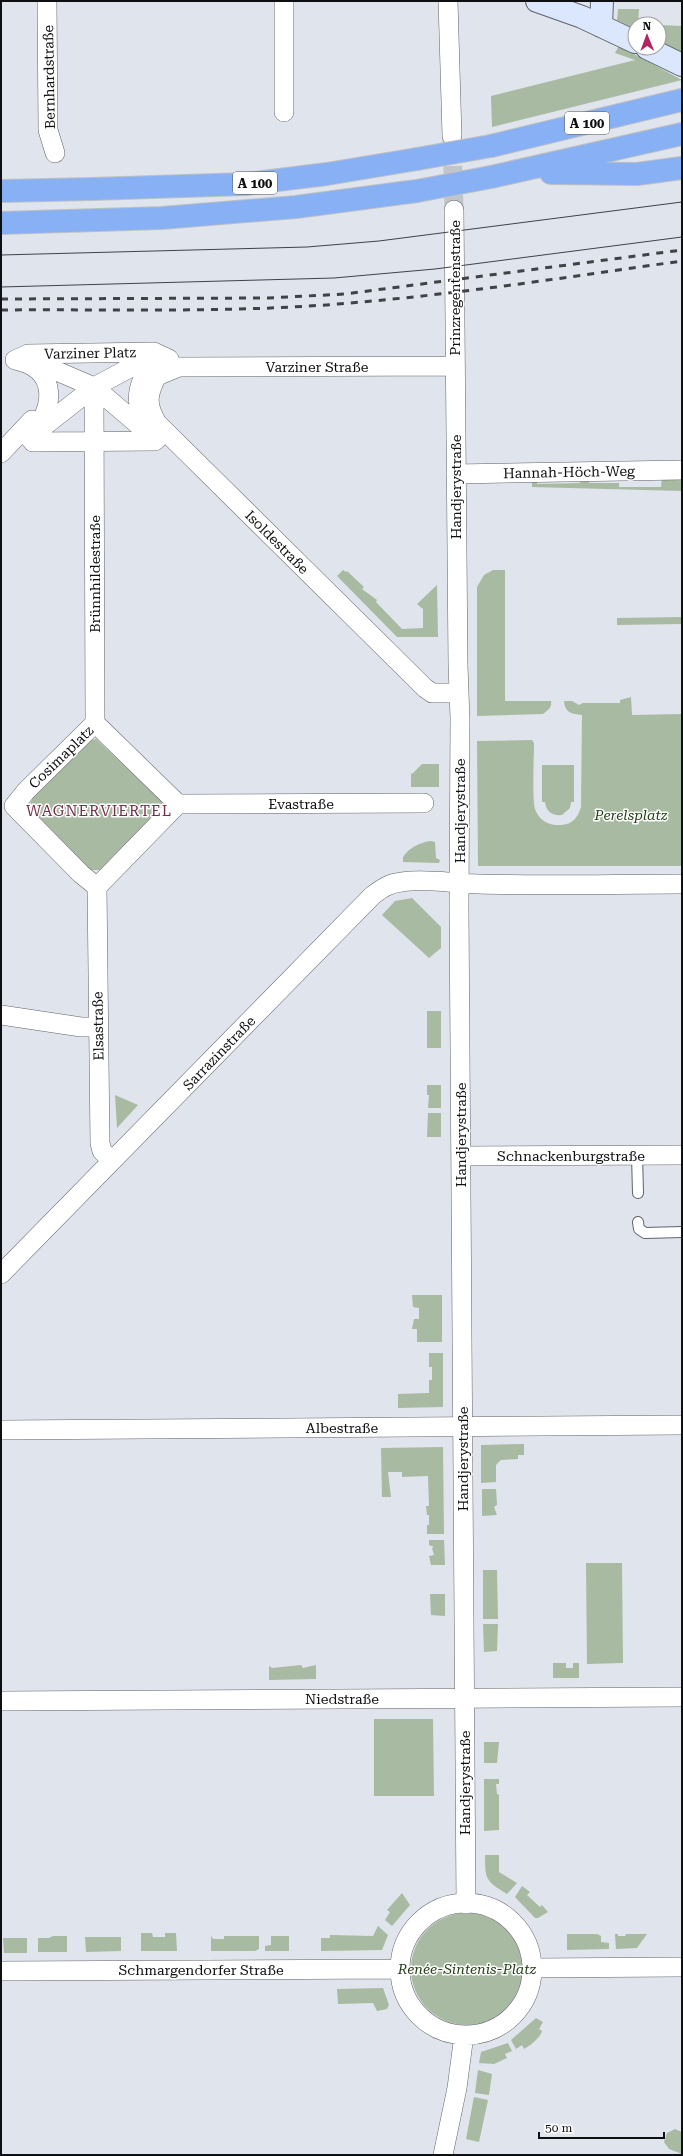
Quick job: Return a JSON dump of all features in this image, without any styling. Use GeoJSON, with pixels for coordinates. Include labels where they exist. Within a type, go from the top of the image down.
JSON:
{"type":"FeatureCollection","features":[{"type":"Feature","properties":{"kind":"highway","name":"A 100"},"geometry":{"type":"LineString","coordinates":[[1,191],[246,184],[327,174],[491,146],[682,100]]}},
{"type":"Feature","properties":{"kind":"highway","name":"A 100"},"geometry":{"type":"LineString","coordinates":[[1,223],[162,218],[296,207],[417,191],[518,173],[682,134]]}},
{"type":"Feature","properties":{"kind":"highway"},"geometry":{"type":"LineString","coordinates":[[518,173],[637,174],[682,168]]}},
{"type":"Feature","properties":{"kind":"main road"},"geometry":{"type":"LineString","coordinates":[[537,1],[560,8],[627,38]]}},
{"type":"Feature","properties":{"kind":"main road"},"geometry":{"type":"LineString","coordinates":[[601,26],[602,1]]}},
{"type":"Feature","properties":{"kind":"main road"},"geometry":{"type":"LineString","coordinates":[[663,56],[682,65]]}},
{"type":"Feature","properties":{"kind":"street","name":"Bernhardstraße"},"geometry":{"type":"LineString","coordinates":[[47,1],[48,130],[55,153]]}},
{"type":"Feature","properties":{"kind":"street"},"geometry":{"type":"LineString","coordinates":[[284,1],[284,112]]}},
{"type":"Feature","properties":{"kind":"street"},"geometry":{"type":"LineString","coordinates":[[448,1],[452,136]]}},
{"type":"Feature","properties":{"kind":"street","name":"Prinzregentenstraße"},"geometry":{"type":"LineString","coordinates":[[454,210],[455,366]]}},
{"type":"Feature","properties":{"kind":"street","name":"Varziner Platz"},"geometry":{"type":"LineString","coordinates":[[35,432],[94,387],[155,354]]}},
{"type":"Feature","properties":{"kind":"street","name":"Varziner Platz"},"geometry":{"type":"LineString","coordinates":[[35,432],[47,411],[48,389],[40,372],[29,365],[15,360],[155,354],[169,359],[159,362],[149,370],[143,378],[138,391],[141,414],[148,432]]}},
{"type":"Feature","properties":{"kind":"street","name":"Varziner Platz"},"geometry":{"type":"LineString","coordinates":[[32,359],[94,387],[148,432]]}},
{"type":"Feature","properties":{"kind":"street","name":"Varziner Straße"},"geometry":{"type":"LineString","coordinates":[[179,367],[455,366]]}},
{"type":"Feature","properties":{"kind":"street","name":"Handjerystraße"},"geometry":{"type":"LineString","coordinates":[[455,366],[459,693],[466,1904]]}},
{"type":"Feature","properties":{"kind":"street","name":"Isoldestraße"},"geometry":{"type":"LineString","coordinates":[[179,367],[157,376],[152,386],[149,402],[150,412],[157,423],[425,688],[432,692],[459,693]]}},
{"type":"Feature","properties":{"kind":"street","name":"Varziner Platz"},"geometry":{"type":"LineString","coordinates":[[3,368],[26,373],[35,382],[40,392],[40,404],[35,416],[35,432]]}},
{"type":"Feature","properties":{"kind":"street"},"geometry":{"type":"LineString","coordinates":[[94,387],[94,435]]}},
{"type":"Feature","properties":{"kind":"street"},"geometry":{"type":"LineString","coordinates":[[1,454],[35,432],[94,435],[148,432]]}},
{"type":"Feature","properties":{"kind":"street","name":"Brünnhildestraße"},"geometry":{"type":"LineString","coordinates":[[94,435],[96,723]]}},
{"type":"Feature","properties":{"kind":"street","name":"Hannah-Höch-Weg"},"geometry":{"type":"LineString","coordinates":[[456,474],[682,470]]}},
{"type":"Feature","properties":{"kind":"street","name":"Cosimaplatz"},"geometry":{"type":"LineString","coordinates":[[97,887],[8,806],[32,786],[96,723],[178,804]]}},
{"type":"Feature","properties":{"kind":"street","name":"Evastraße"},"geometry":{"type":"LineString","coordinates":[[178,804],[424,803]]}},
{"type":"Feature","properties":{"kind":"street"},"geometry":{"type":"LineString","coordinates":[[97,887],[178,804]]}},
{"type":"Feature","properties":{"kind":"street","name":"Sarrazinstraße"},"geometry":{"type":"LineString","coordinates":[[2,1272],[372,896],[392,883],[403,881],[460,883]]}},
{"type":"Feature","properties":{"kind":"street"},"geometry":{"type":"LineString","coordinates":[[460,883],[682,884]]}},
{"type":"Feature","properties":{"kind":"street","name":"Elsastraße"},"geometry":{"type":"LineString","coordinates":[[97,887],[100,1143],[102,1151],[112,1161]]}},
{"type":"Feature","properties":{"kind":"street"},"geometry":{"type":"LineString","coordinates":[[1,1015],[98,1027]]}},
{"type":"Feature","properties":{"kind":"street","name":"Schnackenburgstraße"},"geometry":{"type":"LineString","coordinates":[[461,1156],[682,1155]]}},
{"type":"Feature","properties":{"kind":"street","name":"Albestraße"},"geometry":{"type":"LineString","coordinates":[[1,1430],[682,1425]]}},
{"type":"Feature","properties":{"kind":"street","name":"Niedstraße"},"geometry":{"type":"LineString","coordinates":[[1,1701],[682,1697]]}},
{"type":"Feature","properties":{"kind":"street"},"geometry":{"type":"LineString","coordinates":[[466,1904],[493,1909],[512,1922],[526,1941],[532,1968],[531,1985],[526,1998],[519,2010],[509,2020],[497,2028],[484,2033],[464,2035],[445,2032],[423,2019],[407,1999],[400,1969],[403,1950],[416,1927],[437,1910],[450,1906],[466,1904]]}},
{"type":"Feature","properties":{"kind":"street"},"geometry":{"type":"LineString","coordinates":[[532,1968],[682,1967]]}},
{"type":"Feature","properties":{"kind":"street","name":"Schmargendorfer Straße"},"geometry":{"type":"LineString","coordinates":[[1,1972],[400,1969]]}},
{"type":"Feature","properties":{"kind":"street"},"geometry":{"type":"LineString","coordinates":[[443,2155],[457,2088],[464,2035]]}},
{"type":"Feature","properties":{"kind":"lane"},"geometry":{"type":"LineString","coordinates":[[637,1155],[638,1193]]}},
{"type":"Feature","properties":{"kind":"lane"},"geometry":{"type":"LineString","coordinates":[[638,1222],[639,1229],[645,1233],[682,1232]]}},
{"type":"Feature","properties":{"kind":"green space"},"geometry":{"type":"Polygon","coordinates":[[[618,9],[639,9],[639,16],[627,16],[627,25],[617,20],[618,9]]]}},
{"type":"Feature","properties":{"kind":"green space"},"geometry":{"type":"Polygon","coordinates":[[[667,25],[682,26],[682,53],[667,46],[667,25]]]}},
{"type":"Feature","properties":{"kind":"green space"},"geometry":{"type":"Polygon","coordinates":[[[619,46],[627,50],[627,56],[638,56],[682,80],[492,127],[491,96],[635,60],[615,53],[619,46]]]}},
{"type":"Feature","properties":{"kind":"green space"},"geometry":{"type":"Polygon","coordinates":[[[682,476],[682,491],[532,487],[532,480],[537,479],[537,484],[580,483],[580,478],[589,478],[589,483],[619,483],[619,487],[661,487],[662,477],[682,476]]]}},
{"type":"Feature","properties":{"kind":"green space"},"geometry":{"type":"Polygon","coordinates":[[[343,570],[346,572],[347,571],[364,587],[362,589],[377,600],[376,602],[402,629],[423,628],[423,609],[417,604],[437,585],[438,637],[397,637],[337,576],[343,570]]]}},
{"type":"Feature","properties":{"kind":"green space"},"geometry":{"type":"Polygon","coordinates":[[[493,570],[505,570],[505,701],[551,701],[550,707],[543,714],[477,716],[477,587],[484,575],[493,570]]]}},
{"type":"Feature","properties":{"kind":"green space"},"geometry":{"type":"Polygon","coordinates":[[[682,617],[682,624],[617,625],[617,618],[682,617]]]}},
{"type":"Feature","properties":{"kind":"green space","name":"Perelsplatz"},"geometry":{"type":"Polygon","coordinates":[[[631,697],[632,715],[682,714],[682,866],[478,866],[477,741],[532,740],[534,743],[533,787],[535,809],[539,817],[549,824],[566,824],[572,822],[581,807],[582,715],[575,714],[567,710],[564,701],[572,701],[579,705],[583,703],[620,703],[620,700],[631,697]]]}},
{"type":"Feature","properties":{"kind":"green space"},"geometry":{"type":"Polygon","coordinates":[[[96,739],[162,801],[162,808],[101,870],[90,870],[31,811],[30,804],[33,797],[91,740],[96,739]]]}},
{"type":"Feature","properties":{"kind":"green space"},"geometry":{"type":"Polygon","coordinates":[[[422,764],[439,764],[439,787],[411,787],[411,773],[412,774],[422,764]]]}},
{"type":"Feature","properties":{"kind":"green space"},"geometry":{"type":"Polygon","coordinates":[[[542,765],[574,765],[574,802],[571,802],[570,808],[562,815],[552,814],[548,810],[545,802],[542,802],[542,765]]]}},
{"type":"Feature","properties":{"kind":"green space"},"geometry":{"type":"Polygon","coordinates":[[[431,841],[435,842],[436,858],[440,860],[439,863],[403,862],[403,857],[412,848],[431,841]]]}},
{"type":"Feature","properties":{"kind":"green space"},"geometry":{"type":"Polygon","coordinates":[[[412,898],[441,927],[441,948],[429,958],[382,915],[395,901],[412,898]]]}},
{"type":"Feature","properties":{"kind":"green space"},"geometry":{"type":"Polygon","coordinates":[[[427,1011],[441,1011],[441,1048],[427,1048],[427,1011]]]}},
{"type":"Feature","properties":{"kind":"green space"},"geometry":{"type":"Polygon","coordinates":[[[427,1085],[441,1085],[441,1108],[428,1108],[429,1095],[427,1095],[427,1085]]]}},
{"type":"Feature","properties":{"kind":"green space"},"geometry":{"type":"Polygon","coordinates":[[[115,1095],[138,1105],[117,1128],[115,1095]]]}},
{"type":"Feature","properties":{"kind":"green space"},"geometry":{"type":"Polygon","coordinates":[[[428,1113],[441,1113],[441,1137],[427,1137],[428,1113]]]}},
{"type":"Feature","properties":{"kind":"green space"},"geometry":{"type":"Polygon","coordinates":[[[412,1295],[442,1295],[442,1342],[417,1342],[417,1329],[412,1329],[414,1319],[419,1319],[419,1308],[413,1307],[412,1295]]]}},
{"type":"Feature","properties":{"kind":"green space"},"geometry":{"type":"Polygon","coordinates":[[[429,1353],[443,1353],[443,1407],[398,1408],[398,1394],[429,1393],[429,1380],[432,1380],[432,1367],[429,1367],[429,1353]]]}},
{"type":"Feature","properties":{"kind":"green space"},"geometry":{"type":"Polygon","coordinates":[[[524,1444],[524,1455],[518,1455],[518,1459],[501,1460],[496,1465],[496,1482],[481,1483],[481,1445],[524,1444]]]}},
{"type":"Feature","properties":{"kind":"green space"},"geometry":{"type":"Polygon","coordinates":[[[443,1447],[444,1534],[427,1534],[427,1525],[429,1525],[429,1515],[427,1515],[426,1506],[429,1506],[428,1476],[402,1477],[402,1472],[388,1472],[391,1497],[382,1497],[381,1448],[443,1447]]]}},
{"type":"Feature","properties":{"kind":"green space"},"geometry":{"type":"Polygon","coordinates":[[[482,1489],[496,1489],[497,1505],[494,1507],[497,1515],[482,1516],[482,1489]]]}},
{"type":"Feature","properties":{"kind":"green space"},"geometry":{"type":"Polygon","coordinates":[[[429,1540],[444,1540],[445,1565],[431,1565],[429,1556],[434,1555],[432,1548],[434,1547],[429,1545],[429,1540]]]}},
{"type":"Feature","properties":{"kind":"green space"},"geometry":{"type":"Polygon","coordinates":[[[586,1563],[622,1563],[623,1663],[587,1664],[586,1563]]]}},
{"type":"Feature","properties":{"kind":"green space"},"geometry":{"type":"Polygon","coordinates":[[[483,1570],[497,1570],[498,1619],[483,1619],[483,1570]]]}},
{"type":"Feature","properties":{"kind":"green space"},"geometry":{"type":"Polygon","coordinates":[[[430,1594],[445,1594],[445,1616],[431,1615],[430,1594]]]}},
{"type":"Feature","properties":{"kind":"green space"},"geometry":{"type":"Polygon","coordinates":[[[483,1624],[498,1624],[497,1651],[484,1652],[483,1624]]]}},
{"type":"Feature","properties":{"kind":"green space"},"geometry":{"type":"Polygon","coordinates":[[[553,1663],[566,1663],[566,1668],[573,1668],[573,1663],[579,1663],[579,1678],[553,1678],[553,1663]]]}},
{"type":"Feature","properties":{"kind":"green space"},"geometry":{"type":"Polygon","coordinates":[[[301,1665],[303,1668],[316,1665],[316,1679],[269,1680],[269,1666],[272,1668],[301,1665]]]}},
{"type":"Feature","properties":{"kind":"green space"},"geometry":{"type":"Polygon","coordinates":[[[374,1719],[433,1719],[434,1796],[374,1796],[374,1719]]]}},
{"type":"Feature","properties":{"kind":"green space"},"geometry":{"type":"Polygon","coordinates":[[[484,1742],[499,1742],[497,1763],[484,1763],[484,1742]]]}},
{"type":"Feature","properties":{"kind":"green space"},"geometry":{"type":"Polygon","coordinates":[[[484,1779],[499,1779],[499,1784],[496,1784],[497,1794],[499,1795],[499,1830],[484,1831],[484,1779]]]}},
{"type":"Feature","properties":{"kind":"green space"},"geometry":{"type":"Polygon","coordinates":[[[485,1855],[499,1855],[499,1872],[517,1883],[507,1894],[491,1883],[488,1879],[485,1870],[485,1855]]]}},
{"type":"Feature","properties":{"kind":"green space"},"geometry":{"type":"Polygon","coordinates":[[[522,1886],[530,1892],[527,1895],[540,1907],[542,1905],[548,1912],[538,1918],[535,1918],[515,1897],[522,1886]]]}},
{"type":"Feature","properties":{"kind":"green space"},"geometry":{"type":"Polygon","coordinates":[[[402,1893],[410,1905],[392,1926],[385,1920],[390,1912],[387,1910],[402,1893]]]}},
{"type":"Feature","properties":{"kind":"green space","name":"Renée-Sintenis-Platz"},"geometry":{"type":"Polygon","coordinates":[[[467,1913],[489,1917],[507,1929],[519,1947],[523,1969],[519,1991],[507,2009],[489,2021],[467,2025],[445,2021],[427,2009],[415,1991],[411,1969],[415,1947],[427,1929],[445,1917],[467,1913]]]}},
{"type":"Feature","properties":{"kind":"green space"},"geometry":{"type":"Polygon","coordinates":[[[378,1926],[388,1935],[382,1950],[321,1951],[321,1938],[330,1938],[330,1935],[373,1936],[378,1926]]]}},
{"type":"Feature","properties":{"kind":"green space"},"geometry":{"type":"Polygon","coordinates":[[[141,1933],[152,1933],[153,1937],[165,1937],[165,1933],[176,1933],[177,1951],[141,1951],[141,1933]]]}},
{"type":"Feature","properties":{"kind":"green space"},"geometry":{"type":"Polygon","coordinates":[[[567,1934],[597,1934],[601,1936],[601,1942],[609,1943],[609,1949],[567,1950],[567,1934]]]}},
{"type":"Feature","properties":{"kind":"green space"},"geometry":{"type":"Polygon","coordinates":[[[615,1934],[618,1934],[618,1936],[625,1936],[626,1934],[647,1934],[637,1948],[616,1949],[615,1934]]]}},
{"type":"Feature","properties":{"kind":"green space"},"geometry":{"type":"Polygon","coordinates":[[[53,1936],[67,1936],[67,1952],[38,1952],[38,1938],[49,1938],[53,1936]]]}},
{"type":"Feature","properties":{"kind":"green space"},"geometry":{"type":"Polygon","coordinates":[[[211,1936],[213,1939],[224,1939],[224,1936],[259,1936],[259,1949],[255,1951],[211,1951],[211,1936]]]}},
{"type":"Feature","properties":{"kind":"green space"},"geometry":{"type":"Polygon","coordinates":[[[271,1936],[289,1936],[289,1951],[265,1951],[265,1946],[271,1945],[271,1936]]]}},
{"type":"Feature","properties":{"kind":"green space"},"geometry":{"type":"Polygon","coordinates":[[[85,1937],[121,1937],[121,1951],[86,1952],[85,1937]]]}},
{"type":"Feature","properties":{"kind":"green space"},"geometry":{"type":"Polygon","coordinates":[[[3,1938],[27,1938],[27,1953],[4,1953],[3,1938]]]}},
{"type":"Feature","properties":{"kind":"green space"},"geometry":{"type":"Polygon","coordinates":[[[383,1988],[389,2005],[387,2009],[377,2011],[373,2003],[338,2004],[337,1989],[383,1988]]]}},
{"type":"Feature","properties":{"kind":"green space"},"geometry":{"type":"Polygon","coordinates":[[[536,2018],[543,2022],[539,2029],[542,2031],[539,2036],[524,2049],[522,2045],[516,2049],[511,2040],[536,2018]]]}},
{"type":"Feature","properties":{"kind":"green space"},"geometry":{"type":"Polygon","coordinates":[[[508,2043],[512,2051],[505,2054],[507,2058],[494,2064],[479,2063],[481,2052],[508,2043]]]}},
{"type":"Feature","properties":{"kind":"green space"},"geometry":{"type":"Polygon","coordinates":[[[478,2070],[492,2074],[489,2095],[475,2093],[478,2070]]]}},
{"type":"Feature","properties":{"kind":"green space"},"geometry":{"type":"Polygon","coordinates":[[[474,2097],[488,2100],[479,2142],[466,2139],[474,2097]]]}},
{"type":"Feature","properties":{"kind":"green space"},"geometry":{"type":"Polygon","coordinates":[[[675,2129],[682,2132],[682,2154],[669,2149],[664,2142],[667,2133],[675,2129]]]}},
{"type":"Feature","properties":{"kind":"tunnel"},"geometry":{"type":"LineString","coordinates":[[452,137],[454,210]]}},
{"type":"Feature","properties":{"kind":"tram line"},"geometry":{"type":"LineString","coordinates":[[1,255],[307,247],[379,241],[682,202]]}},
{"type":"Feature","properties":{"kind":"tram line"},"geometry":{"type":"LineString","coordinates":[[1,287],[334,278],[435,269],[682,237]]}},
{"type":"Feature","properties":{"kind":"railway"},"geometry":{"type":"LineString","coordinates":[[1,299],[268,298],[345,294],[682,250]]}},
{"type":"Feature","properties":{"kind":"railway"},"geometry":{"type":"LineString","coordinates":[[1,310],[212,310],[338,304],[467,291],[682,261]]}},
{"type":"Feature","properties":{"kind":"district","name":"WAGNERVIERTEL"},"geometry":{"type":"Point","coordinates":[99,811]}}]}
